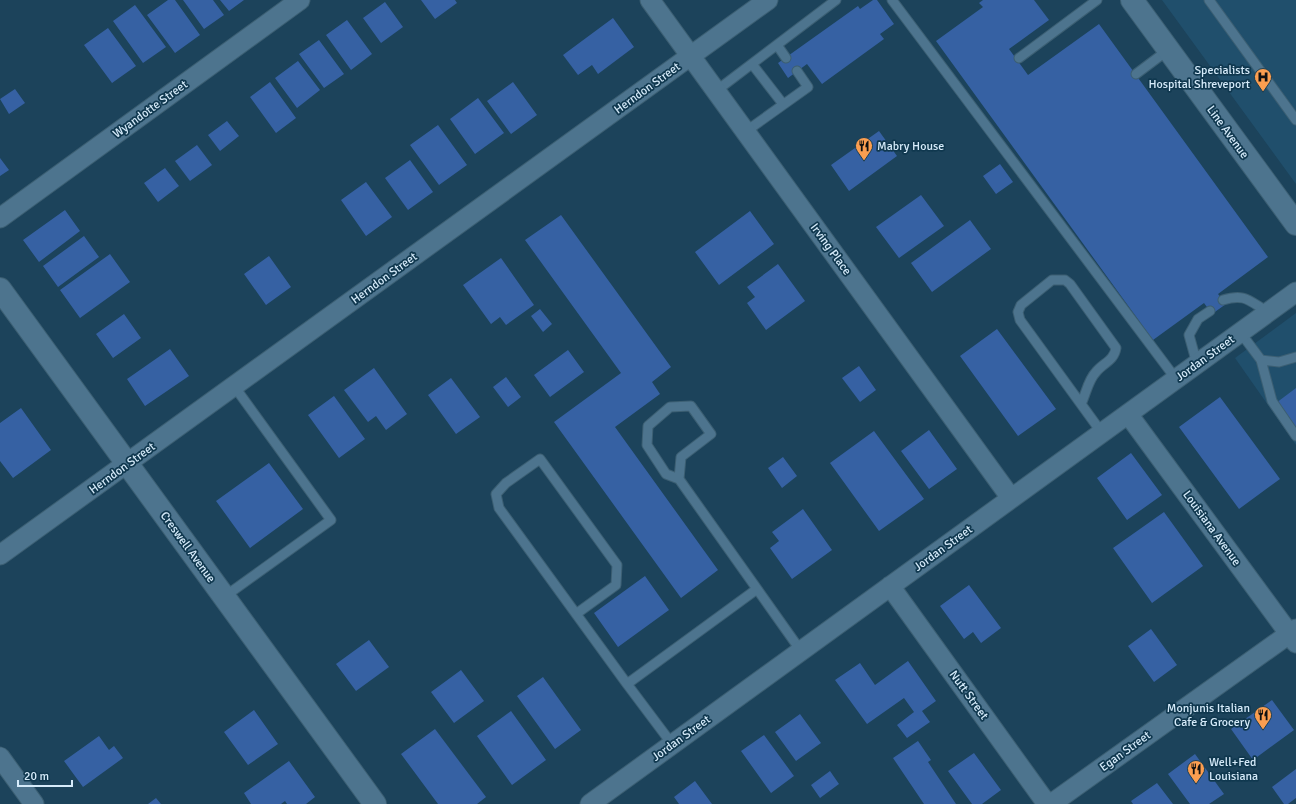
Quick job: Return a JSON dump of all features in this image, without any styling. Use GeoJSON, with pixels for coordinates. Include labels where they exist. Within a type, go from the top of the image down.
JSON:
{"type":"FeatureCollection","features":[{"type":"Feature","properties":{"kind":"street","name":"Wyandotte Street"},"geometry":{"type":"LineString","coordinates":[[0,218],[300,0]]}},
{"type":"Feature","properties":{"kind":"street","name":"Irving Place"},"geometry":{"type":"LineString","coordinates":[[650,0],[1012,498]]}},
{"type":"Feature","properties":{"kind":"street","name":"Herndon Street"},"geometry":{"type":"LineString","coordinates":[[0,555],[768,0]]}},
{"type":"Feature","properties":{"kind":"street","name":"Line Avenue"},"geometry":{"type":"LineString","coordinates":[[1132,0],[1296,224]]}},
{"type":"Feature","properties":{"kind":"street","name":"Creswell Avenue"},"geometry":{"type":"LineString","coordinates":[[0,289],[375,804]]}},
{"type":"Feature","properties":{"kind":"street","name":"Jordan Street"},"geometry":{"type":"LineString","coordinates":[[590,804],[1296,292]]}},
{"type":"Feature","properties":{"kind":"street","name":"Louisiana Avenue"},"geometry":{"type":"LineString","coordinates":[[1128,414],[1294,635]]}},
{"type":"Feature","properties":{"kind":"street","name":"Nutt Street"},"geometry":{"type":"LineString","coordinates":[[890,586],[1047,804]]}},
{"type":"Feature","properties":{"kind":"street","name":"Egan Street"},"geometry":{"type":"LineString","coordinates":[[1051,804],[1294,635]]}},
{"type":"Feature","properties":{"kind":"street"},"geometry":{"type":"LineString","coordinates":[[0,757],[34,804]]}},
{"type":"Feature","properties":{"kind":"lane"},"geometry":{"type":"LineString","coordinates":[[716,91],[836,0]]}},
{"type":"Feature","properties":{"kind":"lane"},"geometry":{"type":"LineString","coordinates":[[892,0],[1176,379]]}},
{"type":"Feature","properties":{"kind":"lane"},"geometry":{"type":"LineString","coordinates":[[1018,58],[1097,0]]}},
{"type":"Feature","properties":{"kind":"lane"},"geometry":{"type":"LineString","coordinates":[[1209,0],[1296,120]]}},
{"type":"Feature","properties":{"kind":"lane"},"geometry":{"type":"LineString","coordinates":[[777,45],[786,58]]}},
{"type":"Feature","properties":{"kind":"lane"},"geometry":{"type":"LineString","coordinates":[[1136,74],[1168,50]]}},
{"type":"Feature","properties":{"kind":"lane"},"geometry":{"type":"LineString","coordinates":[[752,64],[783,104]]}},
{"type":"Feature","properties":{"kind":"lane"},"geometry":{"type":"LineString","coordinates":[[745,132],[808,87],[797,72]]}},
{"type":"Feature","properties":{"kind":"lane"},"geometry":{"type":"LineString","coordinates":[[1081,404],[1096,372],[1111,360],[1116,354],[1116,348],[1070,284],[1065,280],[1052,280],[1021,305],[1018,312],[1020,320],[1102,433]]}},
{"type":"Feature","properties":{"kind":"lane"},"geometry":{"type":"LineString","coordinates":[[1223,300],[1236,296],[1245,298],[1268,312]]}},
{"type":"Feature","properties":{"kind":"lane"},"geometry":{"type":"LineString","coordinates":[[1197,364],[1189,335],[1198,319],[1210,311]]}},
{"type":"Feature","properties":{"kind":"lane"},"geometry":{"type":"LineString","coordinates":[[1240,332],[1261,360],[1272,401],[1296,436]]}},
{"type":"Feature","properties":{"kind":"lane"},"geometry":{"type":"LineString","coordinates":[[1261,360],[1279,362],[1296,357]]}},
{"type":"Feature","properties":{"kind":"lane"},"geometry":{"type":"LineString","coordinates":[[224,597],[331,520],[234,386]]}},
{"type":"Feature","properties":{"kind":"lane"},"geometry":{"type":"LineString","coordinates":[[679,479],[681,457],[711,434],[691,406],[670,407],[648,426],[647,445],[666,474],[679,479],[801,651]]}},
{"type":"Feature","properties":{"kind":"lane"},"geometry":{"type":"LineString","coordinates":[[576,614],[616,585],[617,565],[540,459],[506,483],[496,494],[498,508],[627,684],[672,744]]}},
{"type":"Feature","properties":{"kind":"lane"},"geometry":{"type":"LineString","coordinates":[[627,684],[757,589]]}},
{"type":"Feature","properties":{"kind":"shaded area","name":"Specialists Hospital Shreveport"},"geometry":{"type":"Polygon","coordinates":[[[1162,0],[1296,0],[1296,184],[1162,0]]]}},
{"type":"Feature","properties":{"kind":"shaded area"},"geometry":{"type":"Polygon","coordinates":[[[1296,313],[1296,445],[1235,358],[1296,313]]]}},
{"type":"Feature","properties":{"kind":"building"},"geometry":{"type":"Polygon","coordinates":[[[168,0],[175,0],[200,35],[175,53],[147,15],[168,0]]]}},
{"type":"Feature","properties":{"kind":"building"},"geometry":{"type":"Polygon","coordinates":[[[183,0],[213,0],[224,15],[204,29],[183,0]]]}},
{"type":"Feature","properties":{"kind":"building"},"geometry":{"type":"Polygon","coordinates":[[[220,0],[244,0],[229,11],[220,0]]]}},
{"type":"Feature","properties":{"kind":"building"},"geometry":{"type":"Polygon","coordinates":[[[421,0],[455,0],[457,3],[435,19],[421,0]]]}},
{"type":"Feature","properties":{"kind":"building"},"geometry":{"type":"Polygon","coordinates":[[[873,0],[877,0],[894,24],[880,34],[884,39],[822,84],[807,64],[788,78],[778,63],[858,6],[860,9],[873,0]]]}},
{"type":"Feature","properties":{"kind":"building"},"geometry":{"type":"Polygon","coordinates":[[[983,0],[1034,0],[1049,20],[1009,49],[1028,75],[1099,24],[1268,257],[1218,294],[1226,304],[1212,314],[1204,303],[1153,340],[936,41],[983,7],[979,3],[983,0]]]}},
{"type":"Feature","properties":{"kind":"building"},"geometry":{"type":"Polygon","coordinates":[[[385,2],[403,27],[381,43],[363,18],[385,2]]]}},
{"type":"Feature","properties":{"kind":"building"},"geometry":{"type":"Polygon","coordinates":[[[135,5],[166,47],[143,63],[113,21],[135,5]]]}},
{"type":"Feature","properties":{"kind":"building"},"geometry":{"type":"Polygon","coordinates":[[[613,18],[634,47],[598,74],[592,65],[578,75],[563,55],[613,18]]]}},
{"type":"Feature","properties":{"kind":"building"},"geometry":{"type":"Polygon","coordinates":[[[347,20],[372,54],[351,70],[326,35],[347,20]]]}},
{"type":"Feature","properties":{"kind":"building"},"geometry":{"type":"Polygon","coordinates":[[[108,28],[136,66],[112,83],[84,45],[108,28]]]}},
{"type":"Feature","properties":{"kind":"building"},"geometry":{"type":"Polygon","coordinates":[[[319,40],[344,74],[324,88],[299,54],[319,40]]]}},
{"type":"Feature","properties":{"kind":"building"},"geometry":{"type":"Polygon","coordinates":[[[298,61],[320,90],[297,108],[275,78],[298,61]]]}},
{"type":"Feature","properties":{"kind":"building"},"geometry":{"type":"Polygon","coordinates":[[[270,82],[296,118],[276,133],[250,97],[270,82]]]}},
{"type":"Feature","properties":{"kind":"building"},"geometry":{"type":"Polygon","coordinates":[[[513,82],[537,115],[511,134],[487,101],[513,82]]]}},
{"type":"Feature","properties":{"kind":"building"},"geometry":{"type":"Polygon","coordinates":[[[15,89],[25,103],[9,114],[0,99],[15,89]]]}},
{"type":"Feature","properties":{"kind":"building"},"geometry":{"type":"Polygon","coordinates":[[[478,98],[504,133],[475,154],[450,119],[478,98]]]}},
{"type":"Feature","properties":{"kind":"building"},"geometry":{"type":"Polygon","coordinates":[[[227,121],[239,136],[220,151],[208,135],[227,121]]]}},
{"type":"Feature","properties":{"kind":"building"},"geometry":{"type":"Polygon","coordinates":[[[438,125],[467,165],[439,185],[410,145],[438,125]]]}},
{"type":"Feature","properties":{"kind":"building","name":"Mabry House"},"geometry":{"type":"Polygon","coordinates":[[[879,131],[897,156],[849,191],[831,165],[879,131]]]}},
{"type":"Feature","properties":{"kind":"building"},"geometry":{"type":"Polygon","coordinates":[[[197,145],[212,165],[190,181],[175,161],[197,145]]]}},
{"type":"Feature","properties":{"kind":"building"},"geometry":{"type":"Polygon","coordinates":[[[0,158],[9,170],[0,176],[0,158]]]}},
{"type":"Feature","properties":{"kind":"building"},"geometry":{"type":"Polygon","coordinates":[[[410,160],[433,192],[408,210],[385,178],[410,160]]]}},
{"type":"Feature","properties":{"kind":"building"},"geometry":{"type":"Polygon","coordinates":[[[1000,164],[1013,182],[996,194],[983,176],[1000,164]]]}},
{"type":"Feature","properties":{"kind":"building"},"geometry":{"type":"Polygon","coordinates":[[[165,168],[179,186],[158,202],[144,183],[165,168]]]}},
{"type":"Feature","properties":{"kind":"building"},"geometry":{"type":"Polygon","coordinates":[[[366,182],[392,217],[366,236],[341,200],[366,182]]]}},
{"type":"Feature","properties":{"kind":"building"},"geometry":{"type":"Polygon","coordinates":[[[921,195],[944,226],[899,258],[876,227],[921,195]]]}},
{"type":"Feature","properties":{"kind":"building"},"geometry":{"type":"Polygon","coordinates":[[[65,210],[80,231],[39,262],[23,240],[65,210]]]}},
{"type":"Feature","properties":{"kind":"building"},"geometry":{"type":"Polygon","coordinates":[[[750,211],[774,244],[719,285],[695,252],[750,211]]]}},
{"type":"Feature","properties":{"kind":"building"},"geometry":{"type":"Polygon","coordinates":[[[561,215],[671,367],[652,382],[660,394],[615,427],[718,570],[681,598],[554,422],[621,373],[525,240],[561,215]]]}},
{"type":"Feature","properties":{"kind":"building"},"geometry":{"type":"Polygon","coordinates":[[[970,220],[991,249],[932,292],[911,263],[970,220]]]}},
{"type":"Feature","properties":{"kind":"building"},"geometry":{"type":"Polygon","coordinates":[[[84,236],[99,257],[58,287],[43,266],[84,236]]]}},
{"type":"Feature","properties":{"kind":"building"},"geometry":{"type":"Polygon","coordinates":[[[110,254],[130,282],[80,318],[60,290],[110,254]]]}},
{"type":"Feature","properties":{"kind":"building"},"geometry":{"type":"Polygon","coordinates":[[[269,256],[291,287],[266,305],[244,274],[269,256]]]}},
{"type":"Feature","properties":{"kind":"building"},"geometry":{"type":"Polygon","coordinates":[[[501,258],[534,305],[506,325],[500,317],[491,324],[463,285],[501,258]]]}},
{"type":"Feature","properties":{"kind":"building"},"geometry":{"type":"Polygon","coordinates":[[[778,264],[805,301],[766,330],[747,303],[755,297],[747,287],[778,264]]]}},
{"type":"Feature","properties":{"kind":"building"},"geometry":{"type":"Polygon","coordinates":[[[540,309],[552,324],[543,332],[531,316],[540,309]]]}},
{"type":"Feature","properties":{"kind":"building"},"geometry":{"type":"Polygon","coordinates":[[[124,314],[141,338],[113,358],[96,334],[124,314]]]}},
{"type":"Feature","properties":{"kind":"building"},"geometry":{"type":"Polygon","coordinates":[[[997,329],[1056,409],[1018,436],[960,356],[997,329]]]}},
{"type":"Feature","properties":{"kind":"building"},"geometry":{"type":"Polygon","coordinates":[[[170,349],[189,376],[145,406],[127,379],[170,349]]]}},
{"type":"Feature","properties":{"kind":"building"},"geometry":{"type":"Polygon","coordinates":[[[568,350],[584,372],[550,397],[534,375],[568,350]]]}},
{"type":"Feature","properties":{"kind":"building"},"geometry":{"type":"Polygon","coordinates":[[[859,366],[876,390],[860,402],[842,378],[859,366]]]}},
{"type":"Feature","properties":{"kind":"building"},"geometry":{"type":"Polygon","coordinates":[[[374,368],[407,414],[386,430],[376,416],[368,422],[344,390],[374,368]]]}},
{"type":"Feature","properties":{"kind":"building"},"geometry":{"type":"Polygon","coordinates":[[[506,377],[521,397],[508,407],[493,387],[506,377]]]}},
{"type":"Feature","properties":{"kind":"building"},"geometry":{"type":"Polygon","coordinates":[[[451,378],[480,417],[456,434],[428,395],[451,378]]]}},
{"type":"Feature","properties":{"kind":"building"},"geometry":{"type":"Polygon","coordinates":[[[1296,388],[1296,431],[1276,403],[1296,388]]]}},
{"type":"Feature","properties":{"kind":"building"},"geometry":{"type":"Polygon","coordinates":[[[334,396],[365,439],[339,458],[308,415],[334,396]]]}},
{"type":"Feature","properties":{"kind":"building"},"geometry":{"type":"Polygon","coordinates":[[[1220,397],[1280,479],[1239,509],[1179,427],[1220,397]]]}},
{"type":"Feature","properties":{"kind":"building"},"geometry":{"type":"Polygon","coordinates":[[[21,408],[51,450],[13,478],[0,461],[0,423],[21,408]]]}},
{"type":"Feature","properties":{"kind":"building"},"geometry":{"type":"Polygon","coordinates":[[[929,430],[957,469],[929,489],[901,451],[929,430]]]}},
{"type":"Feature","properties":{"kind":"building"},"geometry":{"type":"Polygon","coordinates":[[[874,431],[924,499],[879,531],[830,463],[874,431]]]}},
{"type":"Feature","properties":{"kind":"building"},"geometry":{"type":"Polygon","coordinates":[[[1131,453],[1162,495],[1127,520],[1097,478],[1131,453]]]}},
{"type":"Feature","properties":{"kind":"building"},"geometry":{"type":"Polygon","coordinates":[[[783,457],[797,476],[782,488],[768,468],[783,457]]]}},
{"type":"Feature","properties":{"kind":"building"},"geometry":{"type":"Polygon","coordinates":[[[269,463],[303,509],[250,548],[216,501],[269,463]]]}},
{"type":"Feature","properties":{"kind":"building"},"geometry":{"type":"Polygon","coordinates":[[[803,509],[832,550],[792,579],[770,548],[779,541],[772,532],[803,509]]]}},
{"type":"Feature","properties":{"kind":"building"},"geometry":{"type":"Polygon","coordinates":[[[1164,512],[1203,566],[1152,603],[1113,548],[1164,512]]]}},
{"type":"Feature","properties":{"kind":"building"},"geometry":{"type":"Polygon","coordinates":[[[645,576],[669,610],[618,647],[594,613],[645,576]]]}},
{"type":"Feature","properties":{"kind":"building"},"geometry":{"type":"Polygon","coordinates":[[[969,585],[1001,628],[981,643],[973,632],[964,639],[940,606],[969,585]]]}},
{"type":"Feature","properties":{"kind":"building"},"geometry":{"type":"Polygon","coordinates":[[[1151,629],[1177,665],[1154,682],[1128,646],[1151,629]]]}},
{"type":"Feature","properties":{"kind":"building"},"geometry":{"type":"Polygon","coordinates":[[[369,640],[389,667],[356,691],[336,664],[369,640]]]}},
{"type":"Feature","properties":{"kind":"building"},"geometry":{"type":"Polygon","coordinates":[[[908,661],[936,701],[922,711],[930,722],[907,738],[897,725],[914,712],[904,698],[867,724],[835,680],[860,663],[875,685],[908,661]]]}},
{"type":"Feature","properties":{"kind":"building"},"geometry":{"type":"Polygon","coordinates":[[[461,670],[484,701],[454,723],[431,692],[461,670]]]}},
{"type":"Feature","properties":{"kind":"building"},"geometry":{"type":"Polygon","coordinates":[[[543,677],[581,730],[555,749],[517,696],[543,677]]]}},
{"type":"Feature","properties":{"kind":"building","name":"Monjunis Italian Cafe & Grocery"},"geometry":{"type":"Polygon","coordinates":[[[1272,700],[1294,730],[1253,760],[1231,729],[1272,700]]]}},
{"type":"Feature","properties":{"kind":"building"},"geometry":{"type":"Polygon","coordinates":[[[254,710],[278,744],[248,765],[224,732],[254,710]]]}},
{"type":"Feature","properties":{"kind":"building"},"geometry":{"type":"Polygon","coordinates":[[[511,711],[546,760],[512,785],[477,736],[511,711]]]}},
{"type":"Feature","properties":{"kind":"building"},"geometry":{"type":"Polygon","coordinates":[[[800,714],[821,743],[796,761],[775,732],[800,714]]]}},
{"type":"Feature","properties":{"kind":"building"},"geometry":{"type":"Polygon","coordinates":[[[435,729],[486,797],[477,804],[438,804],[401,754],[435,729]]]}},
{"type":"Feature","properties":{"kind":"building"},"geometry":{"type":"Polygon","coordinates":[[[764,735],[794,776],[771,793],[741,751],[764,735]]]}},
{"type":"Feature","properties":{"kind":"building"},"geometry":{"type":"Polygon","coordinates":[[[99,736],[109,750],[114,746],[123,758],[83,787],[64,761],[99,736]]]}},
{"type":"Feature","properties":{"kind":"building"},"geometry":{"type":"Polygon","coordinates":[[[918,741],[931,760],[928,762],[956,804],[924,804],[893,758],[918,741]]]}},
{"type":"Feature","properties":{"kind":"building"},"geometry":{"type":"Polygon","coordinates":[[[974,753],[1001,790],[982,804],[972,804],[948,771],[974,753]]]}},
{"type":"Feature","properties":{"kind":"building","name":"Well+Fed Louisiana"},"geometry":{"type":"Polygon","coordinates":[[[1195,754],[1224,794],[1209,804],[1190,804],[1168,774],[1195,754]]]}},
{"type":"Feature","properties":{"kind":"building"},"geometry":{"type":"Polygon","coordinates":[[[289,761],[315,797],[306,804],[287,804],[285,801],[281,804],[251,804],[244,793],[289,761]]]}},
{"type":"Feature","properties":{"kind":"building"},"geometry":{"type":"Polygon","coordinates":[[[1296,769],[1296,798],[1288,804],[1284,804],[1272,787],[1296,769]]]}},
{"type":"Feature","properties":{"kind":"building"},"geometry":{"type":"Polygon","coordinates":[[[830,771],[839,784],[820,798],[811,785],[830,771]]]}},
{"type":"Feature","properties":{"kind":"building"},"geometry":{"type":"Polygon","coordinates":[[[695,781],[712,804],[679,804],[674,797],[695,781]]]}},
{"type":"Feature","properties":{"kind":"building"},"geometry":{"type":"Polygon","coordinates":[[[1157,783],[1173,804],[1133,804],[1131,801],[1157,783]]]}},
{"type":"Feature","properties":{"kind":"building"},"geometry":{"type":"Polygon","coordinates":[[[156,798],[161,804],[148,804],[156,798]]]}},
{"type":"Feature","properties":{"kind":"place","name":"Specialists Hospital Shreveport"},"geometry":{"type":"Point","coordinates":[1263,92]}},
{"type":"Feature","properties":{"kind":"place","name":"Mabry House"},"geometry":{"type":"Point","coordinates":[864,161]}},
{"type":"Feature","properties":{"kind":"place","name":"Monjunis Italian Cafe & Grocery"},"geometry":{"type":"Point","coordinates":[1263,730]}},
{"type":"Feature","properties":{"kind":"place","name":"Well+Fed Louisiana"},"geometry":{"type":"Point","coordinates":[1196,784]}}]}
